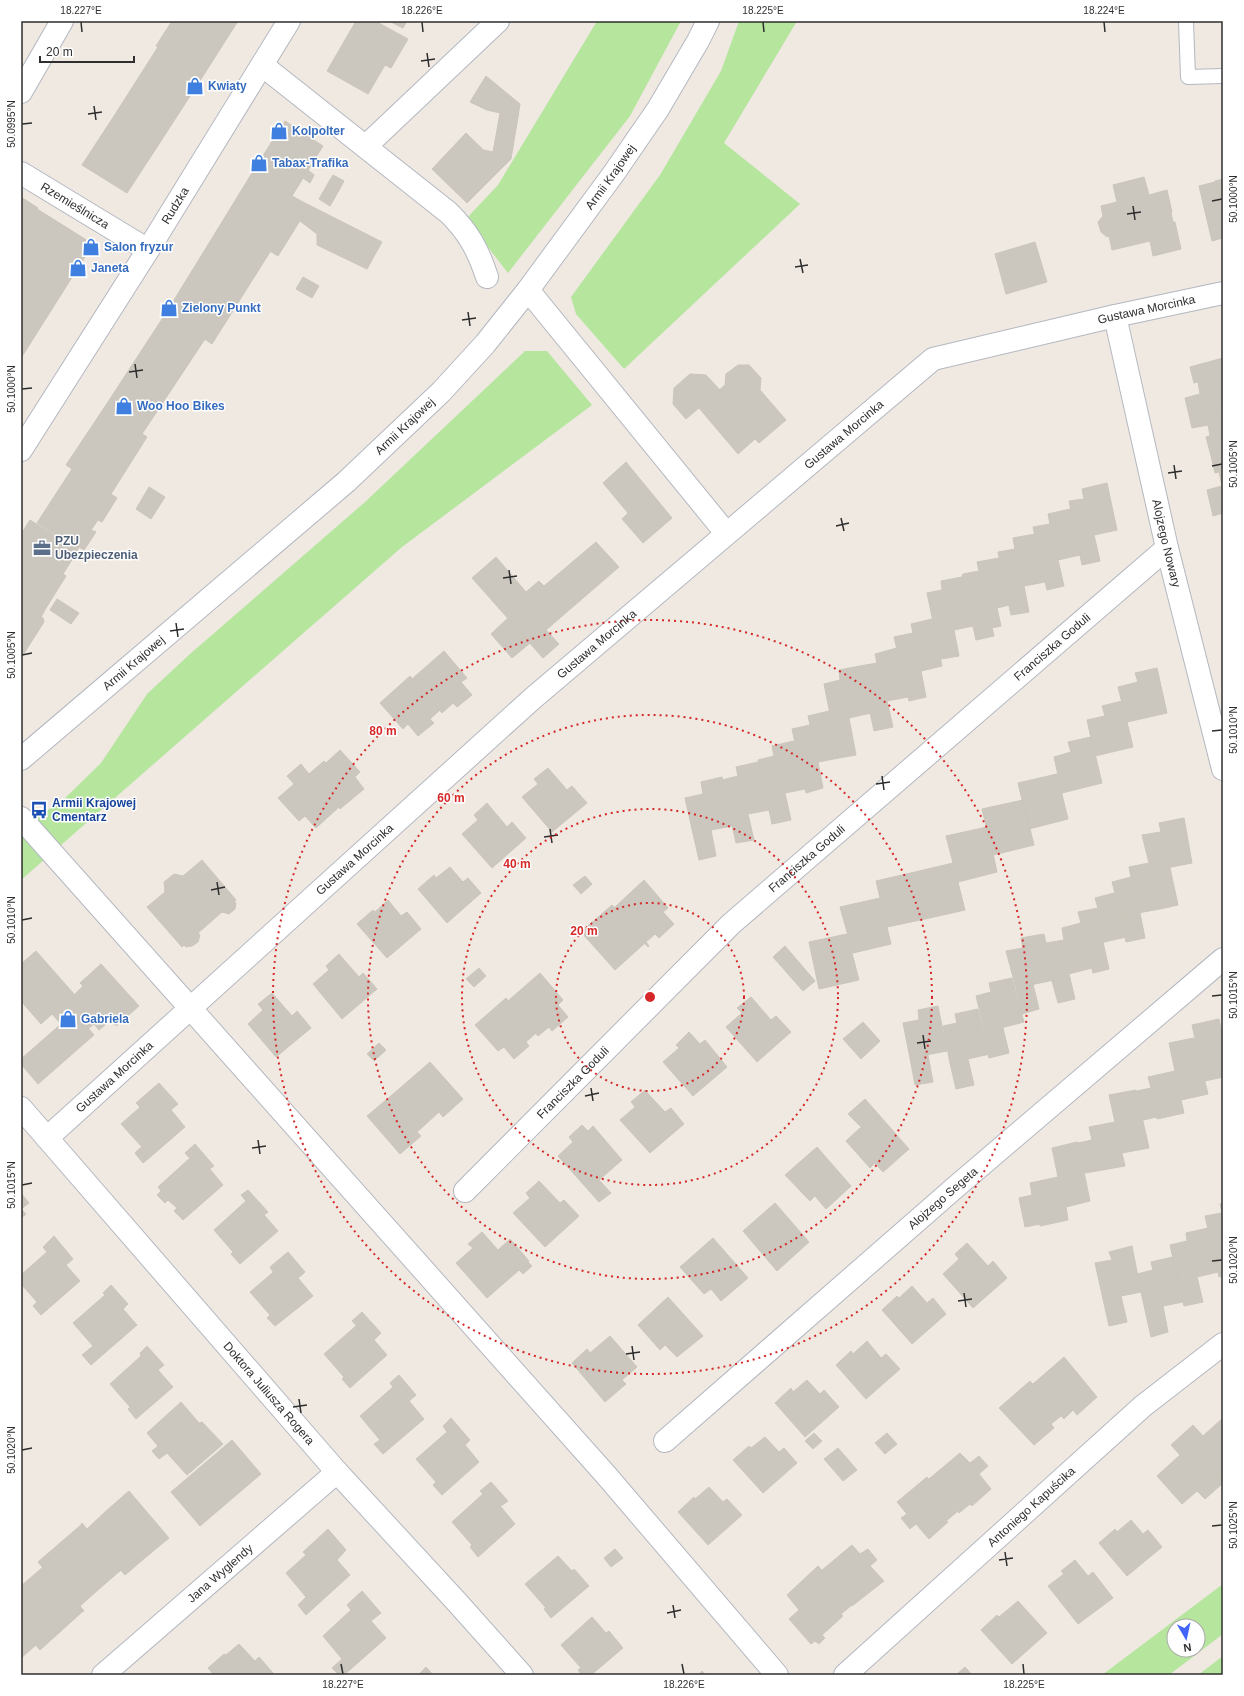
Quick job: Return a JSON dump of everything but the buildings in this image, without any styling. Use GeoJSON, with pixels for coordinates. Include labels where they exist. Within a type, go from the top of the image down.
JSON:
{"type":"FeatureCollection","features":[{"type":"Feature","properties":{"kind":"street"},"geometry":{"type":"LineString","coordinates":[[21,92],[62,21]]}},
{"type":"Feature","properties":{"kind":"street","name":"Rudzka"},"geometry":{"type":"LineString","coordinates":[[21,450],[148,250],[289,21]]}},
{"type":"Feature","properties":{"kind":"street"},"geometry":{"type":"LineString","coordinates":[[366,146],[498,21]]}},
{"type":"Feature","properties":{"kind":"street","name":"Armii Krajowej"},"geometry":{"type":"LineString","coordinates":[[21,759],[346,482],[441,392],[485,344],[528,290],[614,173],[658,109],[708,21]]}},
{"type":"Feature","properties":{"kind":"street"},"geometry":{"type":"LineString","coordinates":[[262,65],[366,146],[463,226],[474,243],[487,276]]}},
{"type":"Feature","properties":{"kind":"street","name":"Rzemieślnicza"},"geometry":{"type":"LineString","coordinates":[[21,173],[148,250]]}},
{"type":"Feature","properties":{"kind":"street"},"geometry":{"type":"LineString","coordinates":[[528,290],[726,533]]}},
{"type":"Feature","properties":{"kind":"street","name":"Gustawa Morcinka"},"geometry":{"type":"LineString","coordinates":[[46,1138],[532,699],[933,359],[1114,316],[1223,293]]}},
{"type":"Feature","properties":{"kind":"street","name":"Alojzego Nowary"},"geometry":{"type":"LineString","coordinates":[[1114,316],[1167,548],[1223,769]]}},
{"type":"Feature","properties":{"kind":"street","name":"Franciszka Goduli"},"geometry":{"type":"LineString","coordinates":[[466,1191],[731,924],[1167,548]]}},
{"type":"Feature","properties":{"kind":"street"},"geometry":{"type":"LineString","coordinates":[[21,818],[606,1475],[777,1675]]}},
{"type":"Feature","properties":{"kind":"street","name":"Alojzego Segeta"},"geometry":{"type":"LineString","coordinates":[[665,1441],[958,1185],[1223,959]]}},
{"type":"Feature","properties":{"kind":"street","name":"Doktora Juliusza Rogera"},"geometry":{"type":"LineString","coordinates":[[21,1108],[337,1472],[522,1675]]}},
{"type":"Feature","properties":{"kind":"street","name":"Antoniego Kapuścika"},"geometry":{"type":"LineString","coordinates":[[845,1675],[1143,1406],[1223,1344]]}},
{"type":"Feature","properties":{"kind":"street","name":"Jana Wyglendy"},"geometry":{"type":"LineString","coordinates":[[103,1675],[337,1472]]}},
{"type":"Feature","properties":{"kind":"lane"},"geometry":{"type":"LineString","coordinates":[[1186,21],[1188,77],[1223,76]]}},
{"type":"Feature","properties":{"kind":"green space"},"geometry":{"type":"Polygon","coordinates":[[[597,21],[681,21],[630,116],[508,273],[466,219],[498,185],[597,21]]]}},
{"type":"Feature","properties":{"kind":"green space"},"geometry":{"type":"Polygon","coordinates":[[[739,21],[797,21],[724,143],[800,204],[624,369],[576,314],[571,297],[660,175],[721,71],[739,21]]]}},
{"type":"Feature","properties":{"kind":"green space"},"geometry":{"type":"Polygon","coordinates":[[[525,351],[547,351],[592,405],[402,547],[21,880],[21,822],[58,805],[101,763],[147,694],[190,654],[365,502],[525,351]]]}},
{"type":"Feature","properties":{"kind":"green space"},"geometry":{"type":"Polygon","coordinates":[[[1223,1584],[1223,1634],[1206,1647],[1206,1618],[1178,1618],[1223,1584]]]}},
{"type":"Feature","properties":{"kind":"green space"},"geometry":{"type":"Polygon","coordinates":[[[1166,1627],[1166,1658],[1191,1658],[1169,1675],[1102,1675],[1166,1627]]]}},
{"type":"Feature","properties":{"kind":"green space"},"geometry":{"type":"Polygon","coordinates":[[[1223,1656],[1223,1675],[1198,1675],[1223,1656]]]}},
{"type":"Feature","properties":{"kind":"place","name":"Kwiaty"},"geometry":{"type":"Point","coordinates":[195,86]}},
{"type":"Feature","properties":{"kind":"place","name":"Kolpolter"},"geometry":{"type":"Point","coordinates":[279,131]}},
{"type":"Feature","properties":{"kind":"place","name":"Tabax-Trafika"},"geometry":{"type":"Point","coordinates":[259,163]}},
{"type":"Feature","properties":{"kind":"place","name":"Salon fryzur"},"geometry":{"type":"Point","coordinates":[91,247]}},
{"type":"Feature","properties":{"kind":"place","name":"Janeta"},"geometry":{"type":"Point","coordinates":[78,268]}},
{"type":"Feature","properties":{"kind":"place","name":"Zielony Punkt"},"geometry":{"type":"Point","coordinates":[169,308]}},
{"type":"Feature","properties":{"kind":"place","name":"Woo Hoo Bikes"},"geometry":{"type":"Point","coordinates":[124,406]}},
{"type":"Feature","properties":{"kind":"place","name":"PZU Ubezpieczenia"},"geometry":{"type":"Point","coordinates":[42,548]}},
{"type":"Feature","properties":{"kind":"place","name":"Armii Krajowej Cmentarz"},"geometry":{"type":"Point","coordinates":[39,810]}},
{"type":"Feature","properties":{"kind":"place","name":"Gabriela"},"geometry":{"type":"Point","coordinates":[68,1019]}}]}
